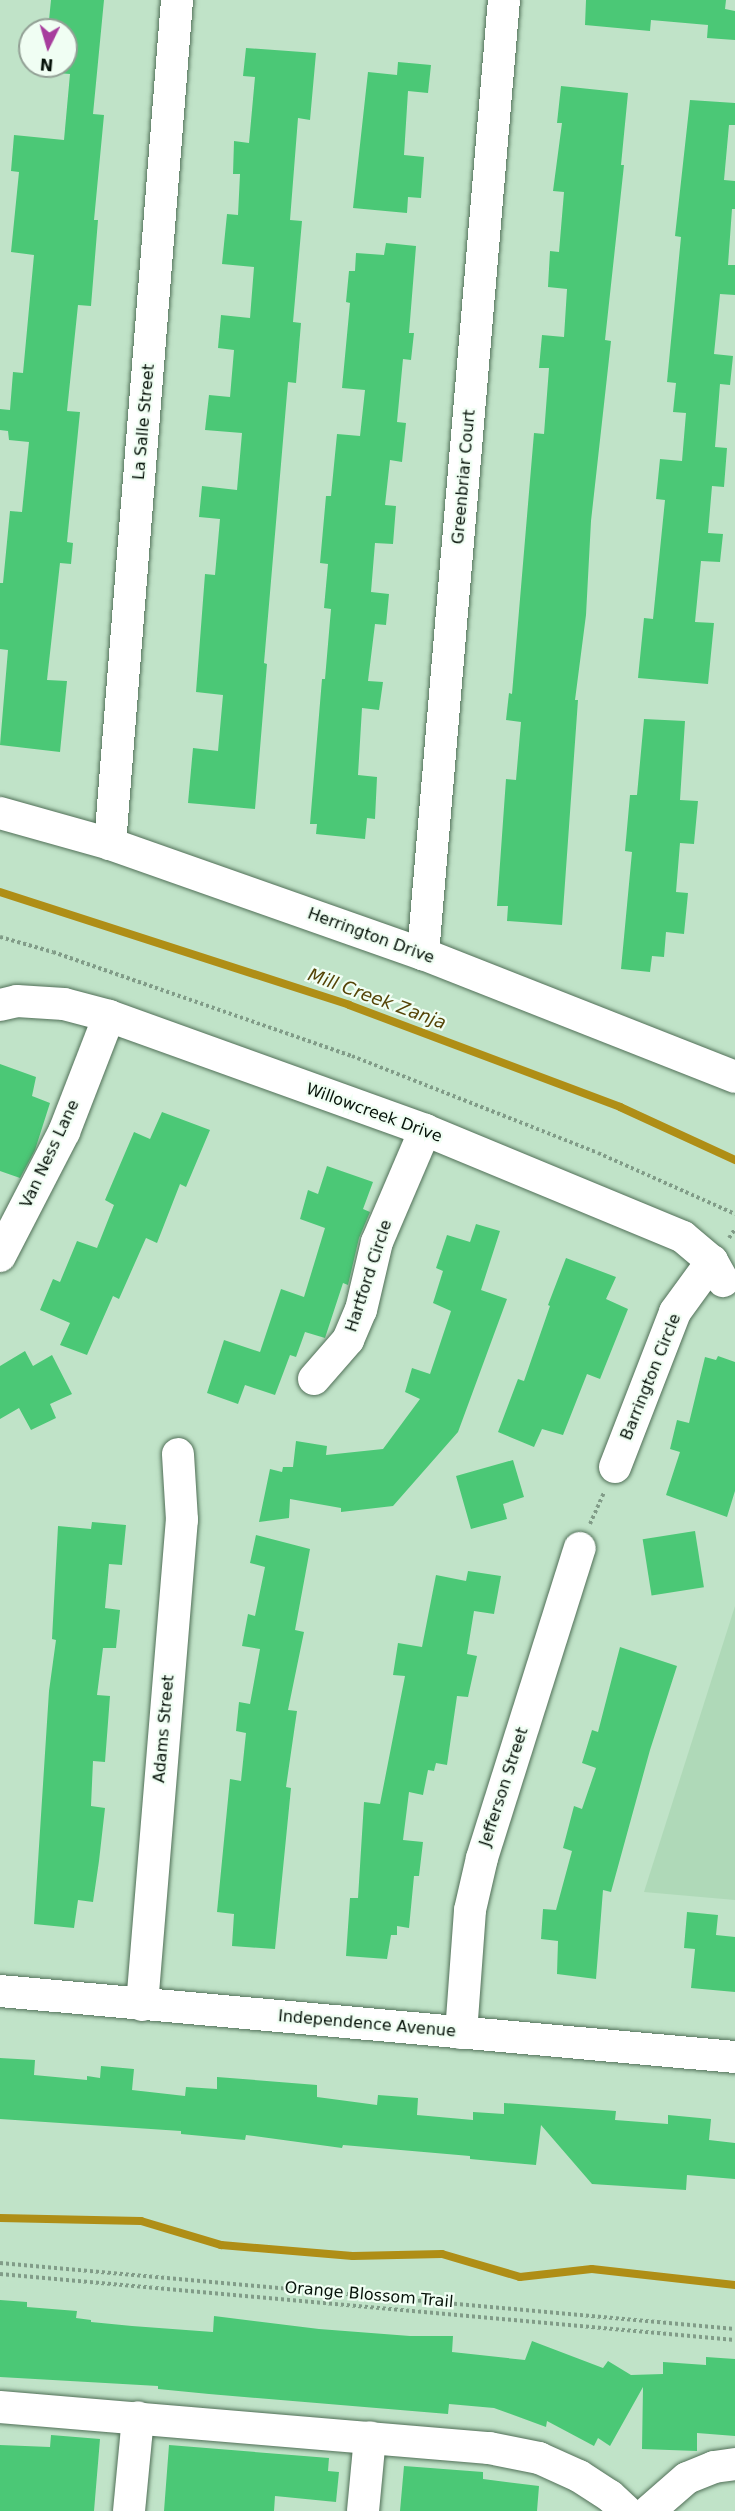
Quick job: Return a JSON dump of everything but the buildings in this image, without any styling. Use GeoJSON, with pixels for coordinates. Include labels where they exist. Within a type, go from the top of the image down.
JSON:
{"type":"FeatureCollection","features":[{"type":"Feature","properties":{"kind":"street","name":"La Salle Street"},"geometry":{"type":"LineString","coordinates":[[110,844],[177,0]]}},
{"type":"Feature","properties":{"kind":"street","name":"Greenbriar Court"},"geometry":{"type":"LineString","coordinates":[[423,954],[504,0]]}},
{"type":"Feature","properties":{"kind":"street","name":"Herrington Drive"},"geometry":{"type":"LineString","coordinates":[[0,813],[110,844],[423,954],[734,1075]]}},
{"type":"Feature","properties":{"kind":"street","name":"Willowcreek Drive"},"geometry":{"type":"LineString","coordinates":[[0,1005],[17,1001],[64,1004],[109,1016],[425,1130],[683,1237],[718,1271]]}},
{"type":"Feature","properties":{"kind":"street","name":"Van Ness Lane"},"geometry":{"type":"LineString","coordinates":[[0,1256],[64,1132],[109,1016]]}},
{"type":"Feature","properties":{"kind":"street","name":"Hartford Circle"},"geometry":{"type":"LineString","coordinates":[[314,1379],[348,1340],[361,1310],[377,1242],[425,1130]]}},
{"type":"Feature","properties":{"kind":"street","name":"Barrington Circle"},"geometry":{"type":"LineString","coordinates":[[615,1467],[675,1312],[718,1271]]}},
{"type":"Feature","properties":{"kind":"street","name":"Adams Street"},"geometry":{"type":"LineString","coordinates":[[142,2005],[182,1520],[178,1454]]}},
{"type":"Feature","properties":{"kind":"street","name":"Jefferson Street"},"geometry":{"type":"LineString","coordinates":[[461,2032],[470,1910],[482,1858],[580,1548]]}},
{"type":"Feature","properties":{"kind":"street","name":"Independence Avenue"},"geometry":{"type":"LineString","coordinates":[[0,1991],[735,2057]]}},
{"type":"Feature","properties":{"kind":"street"},"geometry":{"type":"LineString","coordinates":[[0,2407],[489,2448],[539,2458],[579,2476],[610,2496],[626,2511]]}},
{"type":"Feature","properties":{"kind":"street"},"geometry":{"type":"LineString","coordinates":[[129,2511],[138,2417]]}},
{"type":"Feature","properties":{"kind":"street"},"geometry":{"type":"LineString","coordinates":[[363,2511],[370,2437]]}},
{"type":"Feature","properties":{"kind":"street"},"geometry":{"type":"LineString","coordinates":[[649,2511],[687,2478],[714,2467],[735,2464]]}},
{"type":"Feature","properties":{"kind":"path"},"geometry":{"type":"LineString","coordinates":[[0,937],[64,956],[352,1056],[598,1153],[735,1214]]}},
{"type":"Feature","properties":{"kind":"path"},"geometry":{"type":"LineString","coordinates":[[580,1548],[615,1467]]}},
{"type":"Feature","properties":{"kind":"path"},"geometry":{"type":"LineString","coordinates":[[0,2263],[735,2329]]}},
{"type":"Feature","properties":{"kind":"path","name":"Orange Blossom Trail"},"geometry":{"type":"LineString","coordinates":[[0,2274],[735,2340]]}},
{"type":"Feature","properties":{"kind":"shaded area"},"geometry":{"type":"Polygon","coordinates":[[[735,1606],[735,1900],[644,1892],[735,1606]]]}},
{"type":"Feature","properties":{"kind":"waterway","name":"Mill Creek Zanja"},"geometry":{"type":"LineString","coordinates":[[0,892],[349,1005],[620,1107],[735,1160]]}},
{"type":"Feature","properties":{"kind":"waterway"},"geometry":{"type":"LineString","coordinates":[[0,2218],[141,2221],[221,2245],[353,2256],[442,2254],[520,2277],[592,2269],[735,2285]]}}]}
